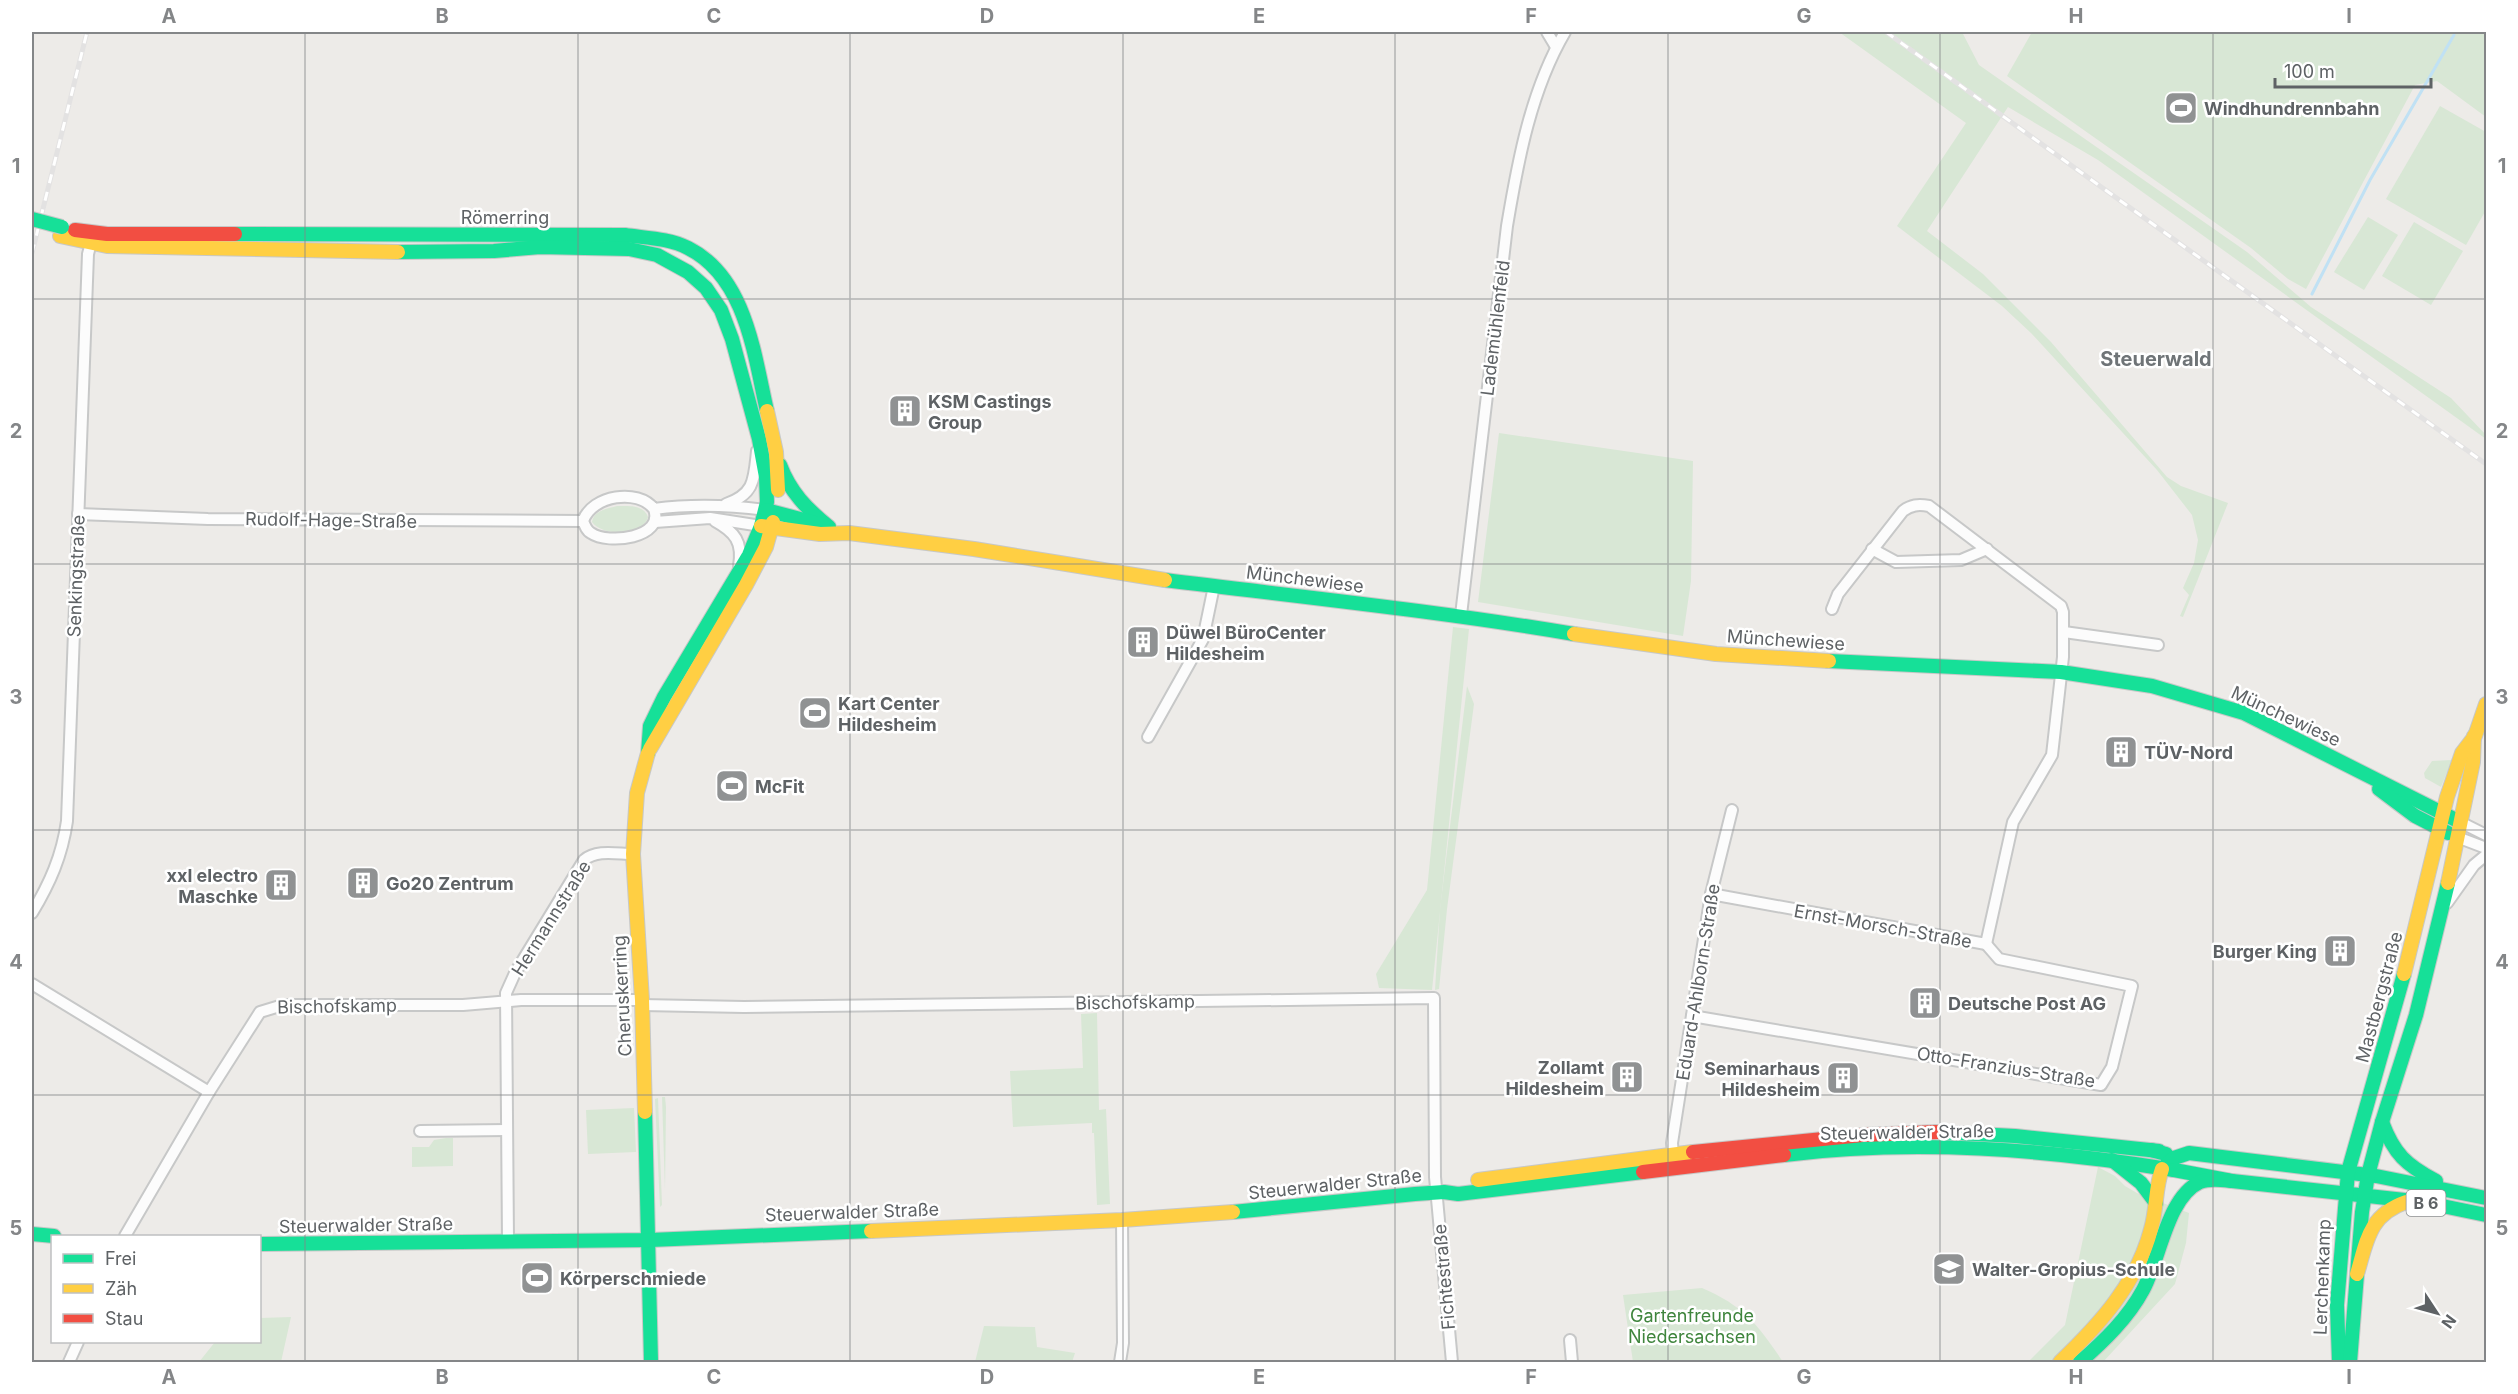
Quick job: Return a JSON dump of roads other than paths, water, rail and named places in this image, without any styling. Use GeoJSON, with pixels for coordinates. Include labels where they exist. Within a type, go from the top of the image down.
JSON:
{"type":"FeatureCollection","features":[{"type":"Feature","properties":{"kind":"main road","name":"Römerring"},"geometry":{"type":"LineString","coordinates":[[32,219],[61,231]]}},
{"type":"Feature","properties":{"kind":"main road","name":"Römerring"},"geometry":{"type":"LineString","coordinates":[[32,229],[61,231],[92,238],[625,235],[673,242],[689,248],[721,274],[733,291],[748,334],[776,452],[778,490],[770,512]]}},
{"type":"Feature","properties":{"kind":"main road","name":"Römerring"},"geometry":{"type":"LineString","coordinates":[[92,238],[107,246],[400,252],[596,248],[629,249],[657,255],[695,277],[706,288],[721,310],[732,339],[759,439],[770,512]]}},
{"type":"Feature","properties":{"kind":"main road","name":"Münchewiese"},"geometry":{"type":"LineString","coordinates":[[776,452],[790,490],[802,504],[829,526]]}},
{"type":"Feature","properties":{"kind":"main road","name":"Münchewiese"},"geometry":{"type":"LineString","coordinates":[[770,512],[849,533]]}},
{"type":"Feature","properties":{"kind":"main road","name":"Cheruskerring"},"geometry":{"type":"LineString","coordinates":[[648,753],[766,547],[770,512]]}},
{"type":"Feature","properties":{"kind":"main road","name":"Münchewiese"},"geometry":{"type":"LineString","coordinates":[[767,527],[820,534],[849,533],[974,549],[1070,566],[1214,586],[1461,615],[1595,638],[1752,657],[2061,672],[2152,686],[2222,705],[2266,723],[2443,813]]}},
{"type":"Feature","properties":{"kind":"main road","name":"Cheruskerring"},"geometry":{"type":"LineString","coordinates":[[651,1362],[650,1240],[642,1003],[633,854],[637,793],[648,753],[650,726],[654,716],[755,543],[767,527]]}},
{"type":"Feature","properties":{"kind":"main road","name":"Mastbergstraße"},"geometry":{"type":"LineString","coordinates":[[2368,1175],[2382,1122],[2416,1015],[2442,911],[2473,762],[2475,736],[2487,704]]}},
{"type":"Feature","properties":{"kind":"main road","name":"Mastbergstraße"},"geometry":{"type":"LineString","coordinates":[[2345,1192],[2348,1172],[2411,948],[2443,813],[2462,753],[2475,736]]}},
{"type":"Feature","properties":{"kind":"main road","name":"Münchewiese"},"geometry":{"type":"LineString","coordinates":[[2342,762],[2415,816],[2439,829]]}},
{"type":"Feature","properties":{"kind":"main road"},"geometry":{"type":"LineString","coordinates":[[2443,813],[2460,822]]}},
{"type":"Feature","properties":{"kind":"main road"},"geometry":{"type":"LineString","coordinates":[[2439,829],[2457,837]]}},
{"type":"Feature","properties":{"kind":"main road"},"geometry":{"type":"LineString","coordinates":[[2382,1122],[2391,1145],[2408,1166],[2448,1187]]}},
{"type":"Feature","properties":{"kind":"main road","name":"Steuerwalder Straße"},"geometry":{"type":"LineString","coordinates":[[1674,1161],[1844,1136],[1928,1132],[2059,1140],[2368,1175]]}},
{"type":"Feature","properties":{"kind":"main road","name":"Steuerwalder Straße"},"geometry":{"type":"LineString","coordinates":[[261,1244],[650,1240],[1122,1220],[1281,1208],[1440,1192],[1457,1183],[1674,1161],[1918,1146],[2010,1149],[2169,1166],[2232,1181],[2365,1196]]}},
{"type":"Feature","properties":{"kind":"main road","name":"Steuerwalder Straße"},"geometry":{"type":"LineString","coordinates":[[2151,1150],[2166,1154],[2169,1166]]}},
{"type":"Feature","properties":{"kind":"main road"},"geometry":{"type":"LineString","coordinates":[[2060,1362],[2106,1316],[2129,1285],[2145,1252],[2156,1203],[2158,1180],[2169,1166],[2188,1153]]}},
{"type":"Feature","properties":{"kind":"main road"},"geometry":{"type":"LineString","coordinates":[[2112,1160],[2141,1183],[2156,1203]]}},
{"type":"Feature","properties":{"kind":"main road"},"geometry":{"type":"LineString","coordinates":[[2169,1166],[2169,1225]]}},
{"type":"Feature","properties":{"kind":"main road","name":"B 6"},"geometry":{"type":"LineString","coordinates":[[2368,1175],[2448,1187],[2487,1198]]}},
{"type":"Feature","properties":{"kind":"main road","name":"Lerchenkamp"},"geometry":{"type":"LineString","coordinates":[[2350,1362],[2368,1175]]}},
{"type":"Feature","properties":{"kind":"main road","name":"B 6"},"geometry":{"type":"LineString","coordinates":[[2080,1362],[2118,1325],[2137,1300],[2153,1271],[2169,1225],[2184,1196],[2192,1188],[2211,1179],[2232,1181]]}},
{"type":"Feature","properties":{"kind":"main road","name":"Lerchenkamp"},"geometry":{"type":"LineString","coordinates":[[2339,1362],[2337,1305],[2345,1192]]}},
{"type":"Feature","properties":{"kind":"main road","name":"B 6"},"geometry":{"type":"LineString","coordinates":[[2365,1196],[2409,1201],[2487,1215]]}},
{"type":"Feature","properties":{"kind":"main road"},"geometry":{"type":"LineString","coordinates":[[2357,1274],[2372,1227],[2380,1214],[2392,1205],[2409,1201]]}},
{"type":"Feature","properties":{"kind":"main road"},"geometry":{"type":"LineString","coordinates":[[32,1234],[51,1236]]}},
{"type":"Feature","properties":{"kind":"street"},"geometry":{"type":"LineString","coordinates":[[1547,32],[1556,47]]}},
{"type":"Feature","properties":{"kind":"street","name":"Lademühlenfeld"},"geometry":{"type":"LineString","coordinates":[[1461,615],[1507,226],[1517,168],[1533,107],[1556,47],[1565,32]]}},
{"type":"Feature","properties":{"kind":"street","name":"Senkingstraße"},"geometry":{"type":"LineString","coordinates":[[32,913],[51,881],[67,821],[78,514],[92,238]]}},
{"type":"Feature","properties":{"kind":"street"},"geometry":{"type":"LineString","coordinates":[[724,505],[744,496],[750,488],[754,479],[759,439]]}},
{"type":"Feature","properties":{"kind":"street"},"geometry":{"type":"LineString","coordinates":[[654,509],[655,522],[651,528],[634,536],[603,538],[592,534],[583,521],[586,511],[605,498],[640,500],[654,509],[682,505],[724,505],[770,512]]}},
{"type":"Feature","properties":{"kind":"street","name":"Ernst-Morsch-Straße"},"geometry":{"type":"LineString","coordinates":[[1711,894],[1986,944],[2013,822],[2052,755],[2061,672],[2063,612],[2061,606],[1929,506],[1920,504],[1910,506],[1903,511],[1872,549]]}},
{"type":"Feature","properties":{"kind":"street","name":"Rudolf-Hage-Straße"},"geometry":{"type":"LineString","coordinates":[[78,514],[208,519],[583,521]]}},
{"type":"Feature","properties":{"kind":"street"},"geometry":{"type":"LineString","coordinates":[[655,522],[710,518],[767,527]]}},
{"type":"Feature","properties":{"kind":"street"},"geometry":{"type":"LineString","coordinates":[[710,518],[730,529],[736,537],[741,548],[738,572]]}},
{"type":"Feature","properties":{"kind":"street"},"geometry":{"type":"LineString","coordinates":[[1832,609],[1838,594],[1872,549],[1896,562],[1961,560],[1987,549]]}},
{"type":"Feature","properties":{"kind":"street"},"geometry":{"type":"LineString","coordinates":[[1148,736],[1203,639],[1214,586]]}},
{"type":"Feature","properties":{"kind":"street"},"geometry":{"type":"LineString","coordinates":[[2064,632],[2158,645]]}},
{"type":"Feature","properties":{"kind":"street","name":"Eduard-Ahlborn-Straße"},"geometry":{"type":"LineString","coordinates":[[1674,1161],[1672,1143],[1711,894],[1732,810]]}},
{"type":"Feature","properties":{"kind":"street"},"geometry":{"type":"LineString","coordinates":[[2460,822],[2487,835]]}},
{"type":"Feature","properties":{"kind":"street"},"geometry":{"type":"LineString","coordinates":[[2457,837],[2487,848]]}},
{"type":"Feature","properties":{"kind":"street","name":"Hermannstraße"},"geometry":{"type":"LineString","coordinates":[[508,1240],[506,993],[584,861],[591,855],[599,853],[633,854]]}},
{"type":"Feature","properties":{"kind":"street"},"geometry":{"type":"LineString","coordinates":[[2442,911],[2474,865],[2487,855]]}},
{"type":"Feature","properties":{"kind":"street","name":"Otto-Franzius-Straße"},"geometry":{"type":"LineString","coordinates":[[1692,1016],[2101,1085],[2112,1067],[2132,986],[1999,959],[1986,944]]}},
{"type":"Feature","properties":{"kind":"street"},"geometry":{"type":"LineString","coordinates":[[32,984],[209,1092]]}},
{"type":"Feature","properties":{"kind":"street","name":"Bischofskamp"},"geometry":{"type":"LineString","coordinates":[[126,1235],[252,1021],[260,1012],[283,1005],[507,1003],[521,1000],[744,1007],[1434,998],[1440,1192]]}},
{"type":"Feature","properties":{"kind":"street"},"geometry":{"type":"LineString","coordinates":[[420,1131],[507,1130]]}},
{"type":"Feature","properties":{"kind":"street","name":"Fichtestraße"},"geometry":{"type":"LineString","coordinates":[[1440,1192],[1452,1362]]}},
{"type":"Feature","properties":{"kind":"street"},"geometry":{"type":"LineString","coordinates":[[1120,1362],[1123,1343],[1122,1220]]}},
{"type":"Feature","properties":{"kind":"street"},"geometry":{"type":"LineString","coordinates":[[1570,1340],[1572,1362]]}},
{"type":"Feature","properties":{"kind":"street"},"geometry":{"type":"LineString","coordinates":[[69,1362],[77,1343]]}},
{"type":"Feature","properties":{"kind":"waterway"},"geometry":{"type":"LineString","coordinates":[[2312,294],[2370,180],[2454,35]]}},
{"type":"Feature","properties":{"kind":"railway"},"geometry":{"type":"LineString","coordinates":[[32,253],[87,32]]}},
{"type":"Feature","properties":{"kind":"railway"},"geometry":{"type":"LineString","coordinates":[[1886,32],[2486,464]]}},
{"type":"Feature","properties":{"kind":"place","name":"Windhundrennbahn"},"geometry":{"type":"Point","coordinates":[2181,108]}},
{"type":"Feature","properties":{"kind":"place","name":"KSM Castings Group"},"geometry":{"type":"Point","coordinates":[905,411]}},
{"type":"Feature","properties":{"kind":"place","name":"Düwel BüroCenter Hildesheim"},"geometry":{"type":"Point","coordinates":[1143,642]}},
{"type":"Feature","properties":{"kind":"place","name":"Kart Center Hildesheim"},"geometry":{"type":"Point","coordinates":[815,713]}},
{"type":"Feature","properties":{"kind":"place","name":"TÜV-Nord"},"geometry":{"type":"Point","coordinates":[2121,752]}},
{"type":"Feature","properties":{"kind":"place","name":"McFit"},"geometry":{"type":"Point","coordinates":[732,786]}},
{"type":"Feature","properties":{"kind":"place","name":"Go20 Zentrum"},"geometry":{"type":"Point","coordinates":[363,883]}},
{"type":"Feature","properties":{"kind":"place","name":"xxl electro Maschke"},"geometry":{"type":"Point","coordinates":[281,885]}},
{"type":"Feature","properties":{"kind":"place","name":"Burger King"},"geometry":{"type":"Point","coordinates":[2340,951]}},
{"type":"Feature","properties":{"kind":"place","name":"Deutsche Post AG"},"geometry":{"type":"Point","coordinates":[1925,1003]}},
{"type":"Feature","properties":{"kind":"place","name":"Zollamt Hildesheim"},"geometry":{"type":"Point","coordinates":[1627,1077]}},
{"type":"Feature","properties":{"kind":"place","name":"Seminarhaus Hildesheim"},"geometry":{"type":"Point","coordinates":[1843,1078]}},
{"type":"Feature","properties":{"kind":"place","name":"Walter-Gropius-Schule"},"geometry":{"type":"Point","coordinates":[1949,1269]}},
{"type":"Feature","properties":{"kind":"place","name":"Körperschmiede"},"geometry":{"type":"Point","coordinates":[537,1278]}},
{"type":"Feature","properties":{"kind":"district","name":"Steuerwald"},"geometry":{"type":"Point","coordinates":[2156,359]}},
{"type":"Feature","properties":{"kind":"park label","name":"Gartenfreunde Niedersachsen"},"geometry":{"type":"Point","coordinates":[1692,1325]}}]}
